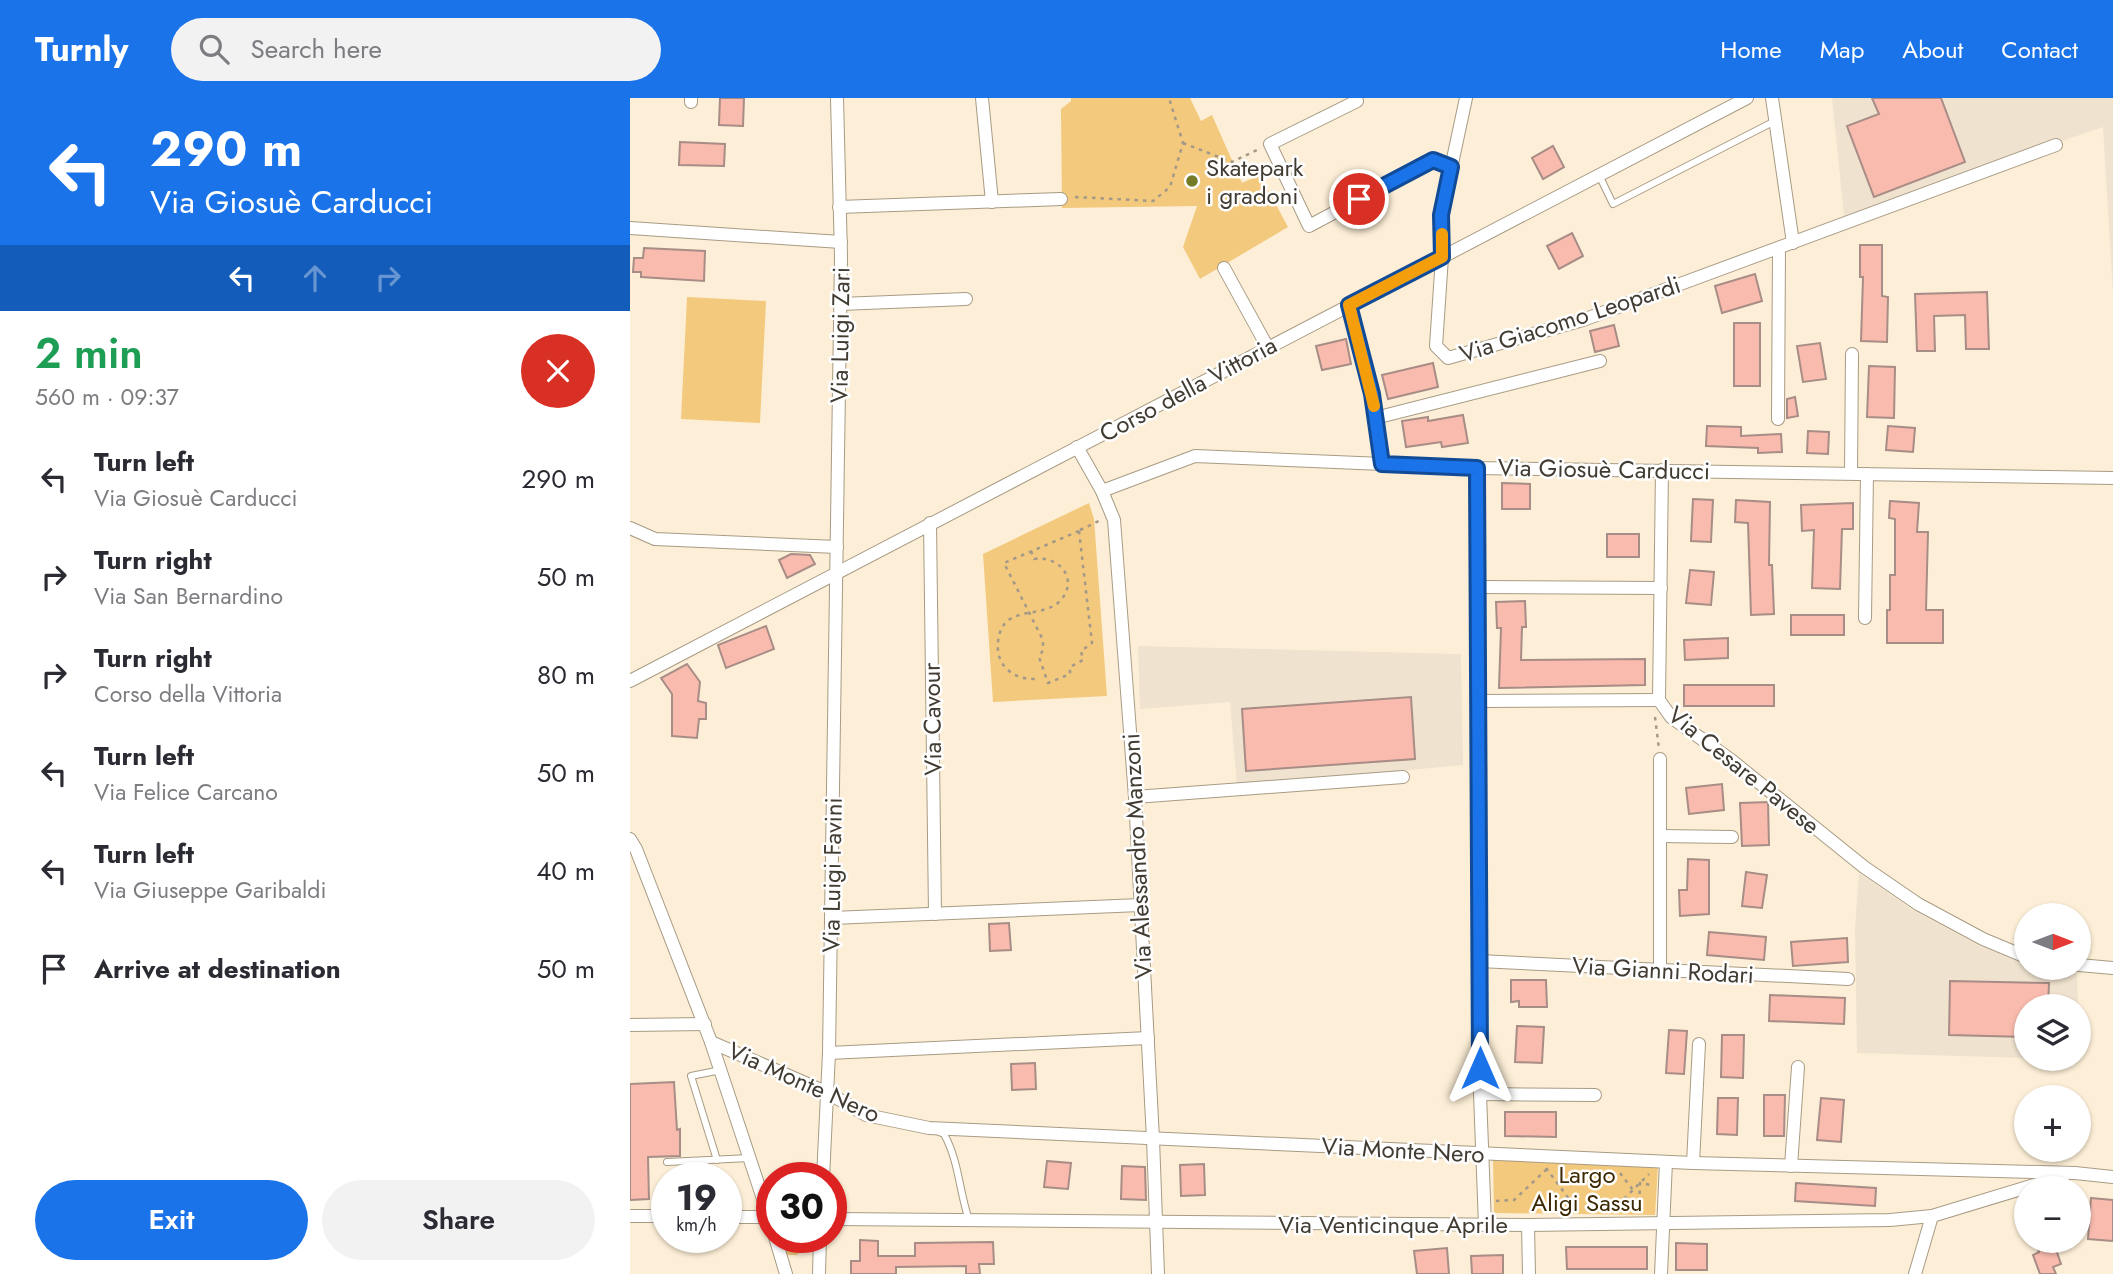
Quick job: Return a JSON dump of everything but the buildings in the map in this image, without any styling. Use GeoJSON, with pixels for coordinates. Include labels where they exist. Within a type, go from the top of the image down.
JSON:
{"type":"FeatureCollection","features":[{"type":"Feature","properties":{"kind":"street","name":"Via Luigi Zari"},"geometry":{"type":"LineString","coordinates":[[836,573],[841,242],[837,98]]}},
{"type":"Feature","properties":{"kind":"street"},"geometry":{"type":"LineString","coordinates":[[982,98],[992,202]]}},
{"type":"Feature","properties":{"kind":"street"},"geometry":{"type":"LineString","coordinates":[[1442,257],[1441,215],[1466,98]]}},
{"type":"Feature","properties":{"kind":"street","name":"Corso della Vittoria"},"geometry":{"type":"LineString","coordinates":[[630,681],[1747,98]]}},
{"type":"Feature","properties":{"kind":"street"},"geometry":{"type":"LineString","coordinates":[[1772,98],[1793,243]]}},
{"type":"Feature","properties":{"kind":"street"},"geometry":{"type":"LineString","coordinates":[[1357,101],[1270,145],[1309,226],[1433,160],[1451,167]]}},
{"type":"Feature","properties":{"kind":"street","name":"Via Giacomo Leopardi"},"geometry":{"type":"LineString","coordinates":[[1442,257],[1436,346],[1448,358],[1583,320],[2056,145]]}},
{"type":"Feature","properties":{"kind":"street"},"geometry":{"type":"LineString","coordinates":[[839,207],[1061,200]]}},
{"type":"Feature","properties":{"kind":"street"},"geometry":{"type":"LineString","coordinates":[[630,228],[841,242]]}},
{"type":"Feature","properties":{"kind":"street"},"geometry":{"type":"LineString","coordinates":[[1778,419],[1779,248]]}},
{"type":"Feature","properties":{"kind":"street"},"geometry":{"type":"LineString","coordinates":[[1224,268],[1268,348]]}},
{"type":"Feature","properties":{"kind":"street"},"geometry":{"type":"LineString","coordinates":[[840,304],[966,299]]}},
{"type":"Feature","properties":{"kind":"street"},"geometry":{"type":"LineString","coordinates":[[1349,305],[1372,394],[1382,464]]}},
{"type":"Feature","properties":{"kind":"street"},"geometry":{"type":"LineString","coordinates":[[1852,354],[1852,473]]}},
{"type":"Feature","properties":{"kind":"street"},"geometry":{"type":"LineString","coordinates":[[1375,418],[1600,361]]}},
{"type":"Feature","properties":{"kind":"street","name":"Via Alessandro Manzoni"},"geometry":{"type":"LineString","coordinates":[[1077,447],[1102,491],[1112,514],[1115,534],[1135,797],[1158,1274]]}},
{"type":"Feature","properties":{"kind":"street","name":"Via Giosuè Carducci"},"geometry":{"type":"LineString","coordinates":[[1102,491],[1195,456],[1477,468],[2113,478]]}},
{"type":"Feature","properties":{"kind":"street"},"geometry":{"type":"LineString","coordinates":[[1477,468],[1480,1094],[1485,1224]]}},
{"type":"Feature","properties":{"kind":"street","name":"Via Cesare Pavese"},"geometry":{"type":"LineString","coordinates":[[1662,470],[1659,700],[1671,717],[1731,760],[1864,867],[1940,915],[1983,939],[2014,952]]}},
{"type":"Feature","properties":{"kind":"street"},"geometry":{"type":"LineString","coordinates":[[1865,618],[1867,474]]}},
{"type":"Feature","properties":{"kind":"street","name":"Via Cavour"},"geometry":{"type":"LineString","coordinates":[[930,523],[935,914]]}},
{"type":"Feature","properties":{"kind":"street"},"geometry":{"type":"LineString","coordinates":[[630,528],[655,538],[837,547]]}},
{"type":"Feature","properties":{"kind":"street","name":"Via Luigi Favini"},"geometry":{"type":"LineString","coordinates":[[824,1162],[832,918],[836,573]]}},
{"type":"Feature","properties":{"kind":"street"},"geometry":{"type":"LineString","coordinates":[[1477,587],[1661,588]]}},
{"type":"Feature","properties":{"kind":"street"},"geometry":{"type":"LineString","coordinates":[[1478,701],[1659,700]]}},
{"type":"Feature","properties":{"kind":"street"},"geometry":{"type":"LineString","coordinates":[[1660,759],[1660,970]]}},
{"type":"Feature","properties":{"kind":"street"},"geometry":{"type":"LineString","coordinates":[[1135,797],[1403,777]]}},
{"type":"Feature","properties":{"kind":"street"},"geometry":{"type":"LineString","coordinates":[[1660,836],[1732,836]]}},
{"type":"Feature","properties":{"kind":"street"},"geometry":{"type":"LineString","coordinates":[[630,839],[712,1042],[756,1176]]}},
{"type":"Feature","properties":{"kind":"street"},"geometry":{"type":"LineString","coordinates":[[832,918],[1140,905]]}},
{"type":"Feature","properties":{"kind":"street","name":"Via Gianni Rodari"},"geometry":{"type":"LineString","coordinates":[[1479,961],[1848,979]]}},
{"type":"Feature","properties":{"kind":"street"},"geometry":{"type":"LineString","coordinates":[[2091,966],[2113,968]]}},
{"type":"Feature","properties":{"kind":"street"},"geometry":{"type":"LineString","coordinates":[[630,1025],[705,1024]]}},
{"type":"Feature","properties":{"kind":"street"},"geometry":{"type":"LineString","coordinates":[[829,1053],[1148,1038]]}},
{"type":"Feature","properties":{"kind":"street","name":"Via Monte Nero"},"geometry":{"type":"LineString","coordinates":[[712,1042],[828,1093],[866,1115],[929,1128],[1612,1160],[2075,1173],[2113,1177]]}},
{"type":"Feature","properties":{"kind":"street"},"geometry":{"type":"LineString","coordinates":[[1693,1163],[1699,1044]]}},
{"type":"Feature","properties":{"kind":"street"},"geometry":{"type":"LineString","coordinates":[[1791,1166],[1798,1067]]}},
{"type":"Feature","properties":{"kind":"street"},"geometry":{"type":"LineString","coordinates":[[1480,1094],[1595,1095]]}},
{"type":"Feature","properties":{"kind":"street"},"geometry":{"type":"LineString","coordinates":[[1661,1274],[1666,1162]]}},
{"type":"Feature","properties":{"kind":"street","name":"Via Venticinque Aprile"},"geometry":{"type":"LineString","coordinates":[[847,1219],[1528,1225],[1890,1220],[1932,1216],[2075,1173]]}},
{"type":"Feature","properties":{"kind":"street"},"geometry":{"type":"LineString","coordinates":[[630,1216],[651,1216]]}},
{"type":"Feature","properties":{"kind":"street"},"geometry":{"type":"LineString","coordinates":[[1915,1274],[1932,1216]]}},
{"type":"Feature","properties":{"kind":"street"},"geometry":{"type":"LineString","coordinates":[[1528,1225],[1529,1274]]}},
{"type":"Feature","properties":{"kind":"street"},"geometry":{"type":"LineString","coordinates":[[780,1253],[786,1274]]}},
{"type":"Feature","properties":{"kind":"street"},"geometry":{"type":"LineString","coordinates":[[819,1274],[820,1253]]}},
{"type":"Feature","properties":{"kind":"lane"},"geometry":{"type":"LineString","coordinates":[[1599,175],[1613,204],[1775,121]]}},
{"type":"Feature","properties":{"kind":"lane"},"geometry":{"type":"LineString","coordinates":[[717,1160],[691,1076],[721,1070]]}},
{"type":"Feature","properties":{"kind":"lane"},"geometry":{"type":"LineString","coordinates":[[929,1128],[944,1134],[951,1148],[962,1185],[964,1206],[970,1220]]}},
{"type":"Feature","properties":{"kind":"lane"},"geometry":{"type":"LineString","coordinates":[[667,1162],[750,1158]]}},
{"type":"Feature","properties":{"kind":"path"},"geometry":{"type":"LineString","coordinates":[[1061,200],[1081,196],[1153,201],[1170,187],[1182,143],[1169,98]]}},
{"type":"Feature","properties":{"kind":"path"},"geometry":{"type":"LineString","coordinates":[[1182,143],[1233,162],[1270,145]]}},
{"type":"Feature","properties":{"kind":"path"},"geometry":{"type":"LineString","coordinates":[[1079,531],[1092,643],[1081,651],[1083,660],[1070,667],[1070,674],[1048,683],[1039,657],[1044,650],[1044,640],[1004,563],[1112,514]]}},
{"type":"Feature","properties":{"kind":"path"},"geometry":{"type":"LineString","coordinates":[[1031,551],[1034,559],[1048,558],[1061,566],[1067,585],[1063,597],[1053,606],[1015,615],[1009,619],[1000,631],[997,645],[1000,659],[1009,670],[1021,677],[1035,678]]}},
{"type":"Feature","properties":{"kind":"path"},"geometry":{"type":"LineString","coordinates":[[1659,700],[1654,719],[1660,759]]}},
{"type":"Feature","properties":{"kind":"path"},"geometry":{"type":"LineString","coordinates":[[1541,1157],[1541,1161],[1580,1214],[1579,1224]]}},
{"type":"Feature","properties":{"kind":"path"},"geometry":{"type":"LineString","coordinates":[[1612,1160],[1633,1190]]}},
{"type":"Feature","properties":{"kind":"path"},"geometry":{"type":"LineString","coordinates":[[1608,1224],[1610,1214],[1658,1165],[1666,1162]]}},
{"type":"Feature","properties":{"kind":"path"},"geometry":{"type":"LineString","coordinates":[[1484,1201],[1514,1200],[1547,1169]]}},
{"type":"Feature","properties":{"kind":"path"},"geometry":{"type":"LineString","coordinates":[[1640,1183],[1665,1186]]}},
{"type":"Feature","properties":{"kind":"path"},"geometry":{"type":"LineString","coordinates":[[1639,1223],[1640,1183]]}},
{"type":"Feature","properties":{"kind":"shaded area"},"geometry":{"type":"Polygon","coordinates":[[[1832,98],[2113,98],[2113,293],[2103,127],[1844,216],[1832,98]]]}},
{"type":"Feature","properties":{"kind":"shaded area"},"geometry":{"type":"Polygon","coordinates":[[[1138,646],[1461,654],[1463,765],[1237,786],[1230,702],[1140,709],[1138,646]]]}},
{"type":"Feature","properties":{"kind":"shaded area"},"geometry":{"type":"Polygon","coordinates":[[[1859,873],[1913,910],[1978,945],[2014,960],[2014,980],[2077,980],[2078,994],[2014,994],[2014,1058],[1857,1053],[1855,928],[1859,873]]]}},
{"type":"Feature","properties":{"kind":"green space"},"geometry":{"type":"Polygon","coordinates":[[[1071,98],[1190,98],[1201,121],[1212,115],[1242,183],[1260,175],[1288,227],[1200,279],[1183,247],[1197,206],[1062,208],[1061,109],[1071,98]]]}},
{"type":"Feature","properties":{"kind":"green space"},"geometry":{"type":"Polygon","coordinates":[[[687,297],[766,301],[760,423],[681,419],[687,297]]]}},
{"type":"Feature","properties":{"kind":"green space"},"geometry":{"type":"Polygon","coordinates":[[[1089,503],[1094,519],[1107,696],[993,702],[983,554],[1089,503]]]}},
{"type":"Feature","properties":{"kind":"green space","name":"Largo Aligi Sassu"},"geometry":{"type":"Polygon","coordinates":[[[1493,1159],[1658,1165],[1655,1215],[1494,1213],[1493,1159]]]}},
{"type":"Feature","properties":{"kind":"slow traffic"},"geometry":{"type":"LineString","coordinates":[[1374,406],[1349,305],[1442,257],[1442,234]]}},
{"type":"Feature","properties":{"kind":"place","name":"Skatepark i gradoni"},"geometry":{"type":"Point","coordinates":[1192,181]}},
{"type":"Feature","properties":{"kind":"route"},"geometry":{"type":"LineString","coordinates":[[1359,199],[1433,160],[1451,167],[1441,215],[1442,257],[1349,305],[1372,394],[1382,464],[1477,468],[1480,1068]]}}]}
